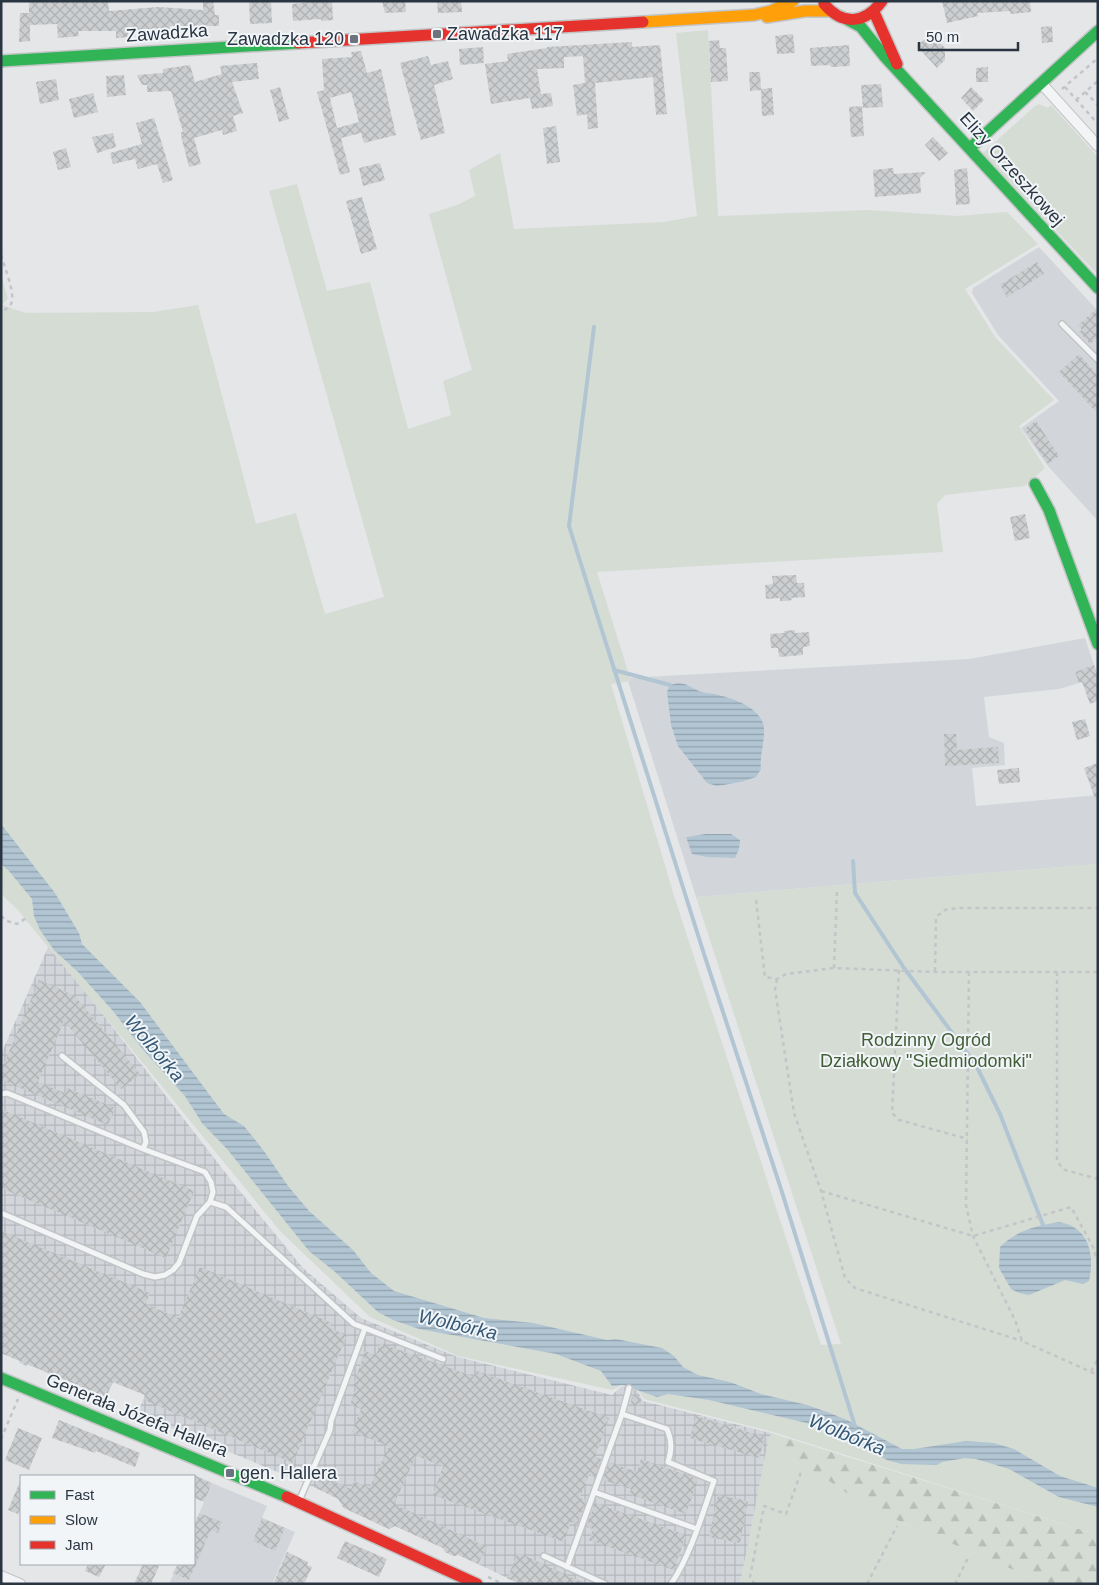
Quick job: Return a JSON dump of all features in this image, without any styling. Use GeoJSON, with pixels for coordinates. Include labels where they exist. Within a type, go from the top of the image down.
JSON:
{"type":"FeatureCollection","features":[{"type":"Feature","properties":{"kind":"street","name":"Zawadzka"},"geometry":{"type":"LineString","coordinates":[[754,15],[771,11],[793,1]]}},
{"type":"Feature","properties":{"kind":"street"},"geometry":{"type":"LineString","coordinates":[[848,20],[862,19],[874,12],[882,1]]}},
{"type":"Feature","properties":{"kind":"street","name":"Zawadzka"},"geometry":{"type":"LineString","coordinates":[[1,61],[754,15],[777,16],[818,9],[825,6]]}},
{"type":"Feature","properties":{"kind":"street","name":"Elizy Orzeszkowej"},"geometry":{"type":"LineString","coordinates":[[825,6],[841,19],[848,20],[861,27],[885,57],[1098,288]]}},
{"type":"Feature","properties":{"kind":"street","name":"Elizy Orzeszkowej"},"geometry":{"type":"LineString","coordinates":[[874,12],[900,72]]}},
{"type":"Feature","properties":{"kind":"street"},"geometry":{"type":"LineString","coordinates":[[970,148],[1098,32]]}},
{"type":"Feature","properties":{"kind":"street"},"geometry":{"type":"LineString","coordinates":[[1042,83],[1098,146]]}},
{"type":"Feature","properties":{"kind":"street"},"geometry":{"type":"LineString","coordinates":[[1035,484],[1049,510],[1098,644]]}},
{"type":"Feature","properties":{"kind":"street","name":"Generała Józefa Hallera"},"geometry":{"type":"LineString","coordinates":[[1,1378],[298,1502],[477,1584]]}},
{"type":"Feature","properties":{"kind":"street"},"geometry":{"type":"LineString","coordinates":[[1,1576],[20,1584]]}},
{"type":"Feature","properties":{"kind":"lane"},"geometry":{"type":"LineString","coordinates":[[1062,324],[1098,360]]}},
{"type":"Feature","properties":{"kind":"lane"},"geometry":{"type":"LineString","coordinates":[[62,1056],[124,1105],[144,1132],[146,1142],[143,1149]]}},
{"type":"Feature","properties":{"kind":"lane"},"geometry":{"type":"LineString","coordinates":[[1,1094],[7,1093],[143,1149],[205,1172],[211,1182],[213,1192],[210,1202],[197,1216],[179,1262],[173,1270],[165,1275],[155,1277],[143,1274],[1,1213]]}},
{"type":"Feature","properties":{"kind":"lane"},"geometry":{"type":"LineString","coordinates":[[210,1202],[226,1207],[354,1324],[443,1359]]}},
{"type":"Feature","properties":{"kind":"lane"},"geometry":{"type":"LineString","coordinates":[[298,1502],[330,1430],[331,1421],[365,1328]]}},
{"type":"Feature","properties":{"kind":"lane"},"geometry":{"type":"LineString","coordinates":[[567,1567],[622,1414],[629,1388]]}},
{"type":"Feature","properties":{"kind":"lane"},"geometry":{"type":"LineString","coordinates":[[622,1414],[667,1429],[671,1440],[671,1452],[668,1462],[714,1481],[697,1529],[677,1576],[671,1584]]}},
{"type":"Feature","properties":{"kind":"lane"},"geometry":{"type":"LineString","coordinates":[[594,1492],[697,1529]]}},
{"type":"Feature","properties":{"kind":"lane"},"geometry":{"type":"LineString","coordinates":[[544,1556],[605,1584]]}},
{"type":"Feature","properties":{"kind":"path"},"geometry":{"type":"LineString","coordinates":[[1076,100],[1098,81]]}},
{"type":"Feature","properties":{"kind":"path"},"geometry":{"type":"LineString","coordinates":[[1065,87],[1098,124]]}},
{"type":"Feature","properties":{"kind":"path"},"geometry":{"type":"LineString","coordinates":[[1085,92],[1098,105]]}},
{"type":"Feature","properties":{"kind":"path"},"geometry":{"type":"LineString","coordinates":[[1,255],[13,294],[12,303],[1,311]]}},
{"type":"Feature","properties":{"kind":"path"},"geometry":{"type":"LineString","coordinates":[[834,968],[837,890]]}},
{"type":"Feature","properties":{"kind":"path"},"geometry":{"type":"LineString","coordinates":[[756,900],[764,978],[777,979],[786,974],[834,968],[935,972],[1098,972]]}},
{"type":"Feature","properties":{"kind":"path"},"geometry":{"type":"LineString","coordinates":[[935,972],[936,918],[944,910],[957,908],[1098,908]]}},
{"type":"Feature","properties":{"kind":"path"},"geometry":{"type":"LineString","coordinates":[[1,916],[7,921],[17,924],[28,918]]}},
{"type":"Feature","properties":{"kind":"path"},"geometry":{"type":"LineString","coordinates":[[899,970],[892,1112],[898,1120],[968,1139]]}},
{"type":"Feature","properties":{"kind":"path"},"geometry":{"type":"LineString","coordinates":[[969,972],[966,1205],[973,1236],[1015,1320],[1022,1341]]}},
{"type":"Feature","properties":{"kind":"path"},"geometry":{"type":"LineString","coordinates":[[1057,972],[1057,1162],[1064,1170],[1098,1179]]}},
{"type":"Feature","properties":{"kind":"path"},"geometry":{"type":"LineString","coordinates":[[777,979],[775,990],[794,1113],[821,1190],[845,1278],[856,1288],[1022,1341],[1098,1375]]}},
{"type":"Feature","properties":{"kind":"path"},"geometry":{"type":"LineString","coordinates":[[821,1190],[973,1236],[1071,1207],[1093,1248],[1098,1263]]}},
{"type":"Feature","properties":{"kind":"path"},"geometry":{"type":"LineString","coordinates":[[1091,1371],[1098,1359]]}},
{"type":"Feature","properties":{"kind":"path"},"geometry":{"type":"LineString","coordinates":[[1,1439],[23,1387]]}},
{"type":"Feature","properties":{"kind":"path"},"geometry":{"type":"LineString","coordinates":[[755,1584],[750,1576],[764,1506],[786,1514],[801,1472]]}},
{"type":"Feature","properties":{"kind":"path"},"geometry":{"type":"LineString","coordinates":[[867,1584],[897,1526]]}},
{"type":"Feature","properties":{"kind":"path"},"geometry":{"type":"LineString","coordinates":[[955,1584],[968,1558]]}},
{"type":"Feature","properties":{"kind":"shaded area"},"geometry":{"type":"Polygon","coordinates":[[[1039,247],[1098,311],[1098,521],[1047,465],[1021,428],[1059,401],[998,335],[972,293],[973,288],[1039,247]]]}},
{"type":"Feature","properties":{"kind":"shaded area"},"geometry":{"type":"Polygon","coordinates":[[[1085,638],[1098,677],[1059,689],[984,697],[989,737],[1004,743],[1005,765],[972,768],[976,806],[1098,795],[1098,864],[696,897],[627,678],[969,659],[1085,638]]]}},
{"type":"Feature","properties":{"kind":"shaded area"},"geometry":{"type":"Polygon","coordinates":[[[49,945],[235,1185],[303,1268],[361,1318],[458,1357],[612,1395],[622,1386],[637,1390],[643,1401],[771,1433],[740,1584],[520,1584],[457,1554],[454,1556],[445,1552],[445,1549],[393,1525],[389,1529],[344,1508],[342,1506],[345,1501],[316,1488],[152,1420],[147,1424],[135,1419],[145,1395],[113,1382],[106,1397],[93,1391],[92,1394],[84,1390],[85,1388],[60,1378],[59,1380],[52,1377],[52,1375],[27,1364],[27,1366],[19,1363],[20,1361],[1,1353],[1,1054],[49,945]]]}},
{"type":"Feature","properties":{"kind":"shaded area"},"geometry":{"type":"Polygon","coordinates":[[[212,1483],[267,1506],[262,1518],[295,1532],[272,1584],[169,1584],[178,1565],[195,1565],[195,1524],[212,1483]]]}},
{"type":"Feature","properties":{"kind":"green space","name":"Rodzinny Ogród Działkowy \"Siedmiodomki\""},"geometry":{"type":"Polygon","coordinates":[[[708,30],[718,216],[868,210],[957,216],[1007,212],[1038,244],[965,289],[995,337],[1054,400],[1019,426],[1045,468],[1025,486],[945,495],[937,504],[943,552],[597,572],[631,681],[611,684],[675,899],[821,1345],[841,1344],[696,897],[1098,864],[1098,1535],[773,1432],[644,1399],[638,1390],[622,1385],[612,1390],[458,1356],[370,1317],[280,1231],[17,909],[1,894],[1,276],[8,298],[2,305],[26,313],[153,312],[198,305],[256,524],[296,513],[325,614],[384,597],[269,191],[297,184],[327,291],[370,282],[408,429],[451,415],[443,381],[472,370],[429,214],[457,205],[475,196],[469,170],[500,153],[514,229],[664,222],[697,216],[676,33],[708,30]]]}},
{"type":"Feature","properties":{"kind":"green space"},"geometry":{"type":"Polygon","coordinates":[[[1039,104],[1048,108],[1051,105],[1098,157],[1098,275],[983,153],[1039,104]]]}},
{"type":"Feature","properties":{"kind":"green space"},"geometry":{"type":"Polygon","coordinates":[[[771,1433],[1098,1535],[1098,1584],[1047,1584],[871,1509],[823,1477],[767,1446],[771,1433]]]}},
{"type":"Feature","properties":{"kind":"green space"},"geometry":{"type":"Polygon","coordinates":[[[767,1446],[823,1477],[871,1509],[1047,1584],[740,1584],[767,1446]]]}},
{"type":"Feature","properties":{"kind":"water"},"geometry":{"type":"Polygon","coordinates":[[[678,683],[701,692],[735,700],[755,711],[760,717],[764,733],[761,769],[756,777],[717,786],[707,783],[678,746],[671,725],[667,692],[670,685],[678,683]]]}},
{"type":"Feature","properties":{"kind":"water","name":"Wolbórka"},"geometry":{"type":"Polygon","coordinates":[[[1,824],[55,893],[79,933],[82,944],[140,1002],[224,1114],[244,1126],[309,1211],[353,1250],[371,1273],[394,1291],[484,1318],[533,1323],[607,1340],[616,1339],[662,1348],[674,1356],[683,1367],[698,1375],[730,1382],[761,1394],[827,1412],[847,1420],[902,1449],[966,1441],[994,1443],[1014,1449],[1060,1476],[1098,1488],[1098,1507],[1059,1497],[1009,1469],[976,1459],[965,1458],[942,1462],[937,1465],[901,1464],[887,1460],[832,1429],[709,1400],[668,1394],[657,1397],[623,1385],[612,1386],[601,1371],[556,1354],[419,1329],[393,1320],[378,1312],[334,1271],[309,1251],[227,1149],[202,1123],[185,1096],[144,1051],[113,1011],[78,972],[54,950],[40,930],[34,916],[32,899],[1,864],[1,824]]]}},
{"type":"Feature","properties":{"kind":"water"},"geometry":{"type":"Polygon","coordinates":[[[706,834],[731,834],[740,840],[735,858],[707,857],[692,854],[686,837],[706,834]]]}},
{"type":"Feature","properties":{"kind":"water"},"geometry":{"type":"Polygon","coordinates":[[[1059,1222],[1077,1230],[1088,1243],[1091,1261],[1089,1281],[1083,1284],[1065,1280],[1029,1295],[1011,1289],[999,1268],[1000,1247],[1013,1236],[1027,1230],[1059,1222]]]}},
{"type":"Feature","properties":{"kind":"building"},"geometry":{"type":"Polygon","coordinates":[[[29,1],[108,1],[109,11],[158,7],[203,10],[203,1],[213,1],[215,15],[219,15],[219,26],[170,26],[170,29],[144,29],[144,31],[128,32],[129,37],[116,38],[116,31],[78,31],[79,36],[58,38],[57,24],[30,25],[30,41],[19,42],[20,13],[29,13],[29,1]]]}},
{"type":"Feature","properties":{"kind":"building"},"geometry":{"type":"Polygon","coordinates":[[[249,1],[271,1],[272,23],[250,24],[249,1]]]}},
{"type":"Feature","properties":{"kind":"building"},"geometry":{"type":"Polygon","coordinates":[[[332,1],[333,20],[293,21],[292,4],[332,1]]]}},
{"type":"Feature","properties":{"kind":"building"},"geometry":{"type":"Polygon","coordinates":[[[382,1],[405,1],[406,12],[385,13],[382,1]]]}},
{"type":"Feature","properties":{"kind":"building"},"geometry":{"type":"Polygon","coordinates":[[[437,1],[461,1],[462,12],[438,13],[437,1]]]}},
{"type":"Feature","properties":{"kind":"building"},"geometry":{"type":"Polygon","coordinates":[[[942,1],[1030,1],[1031,12],[1010,14],[1010,11],[977,13],[978,16],[947,23],[942,1]]]}},
{"type":"Feature","properties":{"kind":"building"},"geometry":{"type":"Polygon","coordinates":[[[1052,26],[1053,42],[1042,43],[1041,27],[1052,26]]]}},
{"type":"Feature","properties":{"kind":"building"},"geometry":{"type":"Polygon","coordinates":[[[931,33],[945,48],[945,60],[937,68],[917,46],[931,33]]]}},
{"type":"Feature","properties":{"kind":"building"},"geometry":{"type":"Polygon","coordinates":[[[793,34],[795,53],[777,54],[775,36],[793,34]]]}},
{"type":"Feature","properties":{"kind":"building"},"geometry":{"type":"Polygon","coordinates":[[[719,40],[720,48],[726,48],[728,81],[711,82],[709,41],[719,40]]]}},
{"type":"Feature","properties":{"kind":"building"},"geometry":{"type":"Polygon","coordinates":[[[632,42],[632,47],[660,45],[667,114],[656,115],[653,77],[595,83],[598,128],[588,129],[587,114],[577,116],[573,85],[585,83],[583,56],[564,57],[564,68],[537,69],[541,94],[551,93],[553,106],[532,109],[530,98],[491,104],[485,64],[508,61],[507,54],[547,47],[632,42]]]}},
{"type":"Feature","properties":{"kind":"building"},"geometry":{"type":"Polygon","coordinates":[[[849,45],[850,66],[811,66],[810,48],[849,45]]]}},
{"type":"Feature","properties":{"kind":"building"},"geometry":{"type":"Polygon","coordinates":[[[483,47],[484,63],[460,65],[459,49],[483,47]]]}},
{"type":"Feature","properties":{"kind":"building"},"geometry":{"type":"Polygon","coordinates":[[[361,51],[367,73],[381,69],[396,135],[364,143],[361,133],[341,138],[350,172],[340,175],[317,92],[324,90],[322,59],[352,57],[351,52],[361,51]],[[351,92],[330,98],[337,128],[359,122],[351,92]]]}},
{"type":"Feature","properties":{"kind":"building"},"geometry":{"type":"Polygon","coordinates":[[[428,56],[431,65],[448,61],[453,79],[434,85],[445,133],[421,140],[400,63],[428,56]]]}},
{"type":"Feature","properties":{"kind":"building"},"geometry":{"type":"Polygon","coordinates":[[[257,63],[259,79],[232,82],[243,113],[233,116],[237,131],[223,135],[222,130],[194,138],[201,164],[189,167],[181,136],[181,132],[183,132],[171,91],[147,92],[147,85],[142,85],[137,75],[163,73],[163,69],[190,65],[195,82],[222,74],[220,66],[257,63]]]}},
{"type":"Feature","properties":{"kind":"building"},"geometry":{"type":"Polygon","coordinates":[[[988,67],[988,82],[976,82],[976,68],[988,67]]]}},
{"type":"Feature","properties":{"kind":"building"},"geometry":{"type":"Polygon","coordinates":[[[749,72],[760,72],[761,89],[772,88],[774,115],[762,116],[761,90],[750,91],[749,72]]]}},
{"type":"Feature","properties":{"kind":"building"},"geometry":{"type":"Polygon","coordinates":[[[124,75],[126,95],[107,97],[106,76],[124,75]]]}},
{"type":"Feature","properties":{"kind":"building"},"geometry":{"type":"Polygon","coordinates":[[[56,79],[59,100],[40,104],[36,82],[56,79]]]}},
{"type":"Feature","properties":{"kind":"building"},"geometry":{"type":"Polygon","coordinates":[[[881,84],[883,107],[863,108],[861,85],[881,84]]]}},
{"type":"Feature","properties":{"kind":"building"},"geometry":{"type":"Polygon","coordinates":[[[280,87],[289,119],[279,122],[270,90],[280,87]]]}},
{"type":"Feature","properties":{"kind":"building"},"geometry":{"type":"Polygon","coordinates":[[[971,87],[984,100],[973,111],[961,98],[971,87]]]}},
{"type":"Feature","properties":{"kind":"building"},"geometry":{"type":"Polygon","coordinates":[[[93,93],[98,112],[74,118],[69,99],[93,93]]]}},
{"type":"Feature","properties":{"kind":"building"},"geometry":{"type":"Polygon","coordinates":[[[862,106],[864,136],[851,137],[849,107],[862,106]]]}},
{"type":"Feature","properties":{"kind":"building"},"geometry":{"type":"Polygon","coordinates":[[[154,118],[173,180],[163,183],[157,164],[138,169],[135,159],[113,164],[110,153],[142,144],[136,123],[154,118]]]}},
{"type":"Feature","properties":{"kind":"building"},"geometry":{"type":"Polygon","coordinates":[[[556,126],[560,162],[547,164],[543,128],[556,126]]]}},
{"type":"Feature","properties":{"kind":"building"},"geometry":{"type":"Polygon","coordinates":[[[113,133],[116,147],[97,153],[92,137],[113,133]]]}},
{"type":"Feature","properties":{"kind":"building"},"geometry":{"type":"Polygon","coordinates":[[[933,137],[948,153],[939,161],[925,145],[933,137]]]}},
{"type":"Feature","properties":{"kind":"building"},"geometry":{"type":"Polygon","coordinates":[[[66,148],[71,167],[58,170],[53,152],[66,148]]]}},
{"type":"Feature","properties":{"kind":"building"},"geometry":{"type":"Polygon","coordinates":[[[380,163],[385,180],[363,186],[359,168],[380,163]]]}},
{"type":"Feature","properties":{"kind":"building"},"geometry":{"type":"Polygon","coordinates":[[[893,168],[894,174],[926,172],[920,178],[921,193],[875,197],[873,170],[893,168]]]}},
{"type":"Feature","properties":{"kind":"building"},"geometry":{"type":"Polygon","coordinates":[[[967,168],[970,204],[956,205],[954,170],[967,168]]]}},
{"type":"Feature","properties":{"kind":"building"},"geometry":{"type":"Polygon","coordinates":[[[362,197],[377,249],[361,254],[346,201],[362,197]]]}},
{"type":"Feature","properties":{"kind":"building"},"geometry":{"type":"Polygon","coordinates":[[[1037,262],[1044,274],[1007,297],[1000,285],[1037,262]]]}},
{"type":"Feature","properties":{"kind":"building"},"geometry":{"type":"Polygon","coordinates":[[[1098,308],[1098,337],[1090,344],[1079,332],[1082,330],[1078,325],[1098,308]]]}},
{"type":"Feature","properties":{"kind":"building"},"geometry":{"type":"Polygon","coordinates":[[[1079,354],[1098,376],[1098,414],[1059,372],[1079,354]]]}},
{"type":"Feature","properties":{"kind":"building"},"geometry":{"type":"Polygon","coordinates":[[[1036,421],[1059,456],[1048,464],[1024,429],[1036,421]]]}},
{"type":"Feature","properties":{"kind":"building"},"geometry":{"type":"Polygon","coordinates":[[[1025,514],[1030,538],[1015,541],[1010,517],[1025,514]]]}},
{"type":"Feature","properties":{"kind":"building"},"geometry":{"type":"Polygon","coordinates":[[[796,575],[797,583],[804,583],[805,597],[791,598],[792,600],[786,601],[780,601],[780,598],[766,599],[765,585],[773,584],[772,576],[796,575]]]}},
{"type":"Feature","properties":{"kind":"building"},"geometry":{"type":"Polygon","coordinates":[[[795,630],[795,633],[809,632],[810,646],[803,647],[803,655],[779,657],[778,648],[771,648],[770,634],[795,630]]]}},
{"type":"Feature","properties":{"kind":"building"},"geometry":{"type":"Polygon","coordinates":[[[1094,665],[1098,676],[1098,701],[1090,704],[1082,682],[1079,683],[1075,672],[1094,665]]]}},
{"type":"Feature","properties":{"kind":"building"},"geometry":{"type":"Polygon","coordinates":[[[1085,719],[1090,736],[1077,740],[1072,722],[1085,719]]]}},
{"type":"Feature","properties":{"kind":"building"},"geometry":{"type":"Polygon","coordinates":[[[944,734],[956,734],[957,750],[998,747],[999,763],[945,766],[944,734]]]}},
{"type":"Feature","properties":{"kind":"building"},"geometry":{"type":"Polygon","coordinates":[[[1098,763],[1098,801],[1096,801],[1084,768],[1098,763]]]}},
{"type":"Feature","properties":{"kind":"building"},"geometry":{"type":"Polygon","coordinates":[[[1019,768],[1020,782],[999,784],[997,770],[1019,768]]]}},
{"type":"Feature","properties":{"kind":"building"},"geometry":{"type":"Polygon","coordinates":[[[39,980],[75,996],[140,1074],[121,1089],[64,1021],[38,1082],[65,1093],[67,1088],[115,1108],[108,1125],[1,1080],[1,1071],[39,980]]]}},
{"type":"Feature","properties":{"kind":"building"},"geometry":{"type":"Polygon","coordinates":[[[1,1109],[194,1191],[166,1258],[1,1188],[1,1109]]]}},
{"type":"Feature","properties":{"kind":"building"},"geometry":{"type":"Polygon","coordinates":[[[1,1231],[150,1293],[146,1304],[178,1318],[200,1267],[332,1323],[330,1328],[347,1335],[293,1463],[144,1400],[145,1395],[113,1382],[106,1397],[1,1353],[1,1231]]]}},
{"type":"Feature","properties":{"kind":"building"},"geometry":{"type":"Polygon","coordinates":[[[380,1343],[475,1377],[477,1371],[609,1418],[595,1457],[601,1459],[595,1477],[589,1475],[580,1498],[586,1500],[578,1524],[571,1522],[564,1542],[433,1495],[443,1466],[416,1456],[394,1504],[487,1547],[478,1564],[458,1555],[454,1556],[445,1552],[443,1548],[395,1526],[389,1529],[344,1508],[338,1499],[316,1488],[321,1476],[351,1489],[354,1481],[369,1488],[389,1446],[352,1432],[361,1409],[350,1405],[356,1388],[353,1386],[365,1351],[376,1355],[380,1343]]]}},
{"type":"Feature","properties":{"kind":"building"},"geometry":{"type":"Polygon","coordinates":[[[634,1396],[638,1396],[641,1401],[640,1405],[634,1406],[631,1403],[631,1399],[634,1396]]]}},
{"type":"Feature","properties":{"kind":"building"},"geometry":{"type":"Polygon","coordinates":[[[696,1416],[765,1437],[759,1458],[690,1438],[696,1416]]]}},
{"type":"Feature","properties":{"kind":"building"},"geometry":{"type":"Polygon","coordinates":[[[59,1420],[140,1453],[135,1467],[96,1451],[95,1453],[52,1438],[59,1420]]]}},
{"type":"Feature","properties":{"kind":"building"},"geometry":{"type":"Polygon","coordinates":[[[18,1428],[42,1438],[29,1470],[5,1460],[18,1428]]]}},
{"type":"Feature","properties":{"kind":"building"},"geometry":{"type":"Polygon","coordinates":[[[641,1459],[698,1479],[686,1514],[629,1494],[631,1489],[603,1480],[609,1462],[637,1472],[641,1459]]]}},
{"type":"Feature","properties":{"kind":"building"},"geometry":{"type":"Polygon","coordinates":[[[195,1475],[212,1483],[204,1502],[195,1498],[195,1475]]]}},
{"type":"Feature","properties":{"kind":"building"},"geometry":{"type":"Polygon","coordinates":[[[20,1481],[20,1509],[18,1514],[8,1510],[20,1481]]]}},
{"type":"Feature","properties":{"kind":"building"},"geometry":{"type":"Polygon","coordinates":[[[718,1495],[748,1501],[740,1543],[709,1537],[718,1495]]]}},
{"type":"Feature","properties":{"kind":"building"},"geometry":{"type":"Polygon","coordinates":[[[595,1503],[686,1535],[674,1570],[589,1540],[593,1529],[586,1527],[595,1503]]]}},
{"type":"Feature","properties":{"kind":"building"},"geometry":{"type":"Polygon","coordinates":[[[199,1513],[222,1522],[218,1533],[211,1530],[189,1580],[173,1573],[177,1565],[195,1565],[195,1523],[199,1513]]]}},
{"type":"Feature","properties":{"kind":"building"},"geometry":{"type":"Polygon","coordinates":[[[262,1518],[285,1528],[275,1551],[253,1541],[262,1518]]]}},
{"type":"Feature","properties":{"kind":"building"},"geometry":{"type":"Polygon","coordinates":[[[345,1541],[387,1559],[379,1577],[337,1558],[345,1541]]]}},
{"type":"Feature","properties":{"kind":"building"},"geometry":{"type":"Polygon","coordinates":[[[287,1552],[308,1562],[307,1565],[312,1567],[304,1584],[273,1584],[287,1552]]]}},
{"type":"Feature","properties":{"kind":"building"},"geometry":{"type":"Polygon","coordinates":[[[518,1553],[586,1584],[520,1584],[507,1578],[518,1553]]]}},
{"type":"Feature","properties":{"kind":"building"},"geometry":{"type":"Polygon","coordinates":[[[88,1565],[105,1565],[99,1577],[85,1571],[88,1565]]]}},
{"type":"Feature","properties":{"kind":"building"},"geometry":{"type":"Polygon","coordinates":[[[143,1565],[160,1565],[151,1584],[134,1584],[143,1565]]]}},
{"type":"Feature","properties":{"kind":"waterway","name":"Wolbórka"},"geometry":{"type":"LineString","coordinates":[[594,327],[569,526],[855,1426]]}},
{"type":"Feature","properties":{"kind":"waterway"},"geometry":{"type":"LineString","coordinates":[[614,670],[670,685]]}},
{"type":"Feature","properties":{"kind":"waterway"},"geometry":{"type":"LineString","coordinates":[[853,861],[855,893],[904,968],[976,1065],[1000,1114],[1043,1225]]}},
{"type":"Feature","properties":{"kind":"traffic: fast"},"geometry":{"type":"LineString","coordinates":[[848,20],[861,27],[885,57],[1098,288]]}},
{"type":"Feature","properties":{"kind":"traffic: fast"},"geometry":{"type":"LineString","coordinates":[[970,148],[1098,31]]}},
{"type":"Feature","properties":{"kind":"traffic: fast"},"geometry":{"type":"LineString","coordinates":[[1,61],[298,43]]}},
{"type":"Feature","properties":{"kind":"traffic: fast"},"geometry":{"type":"LineString","coordinates":[[1035,484],[1049,510],[1098,644]]}},
{"type":"Feature","properties":{"kind":"traffic: fast"},"geometry":{"type":"LineString","coordinates":[[1,1378],[287,1497]]}},
{"type":"Feature","properties":{"kind":"traffic: slow"},"geometry":{"type":"LineString","coordinates":[[643,22],[754,15],[771,11],[793,1]]}},
{"type":"Feature","properties":{"kind":"traffic: slow"},"geometry":{"type":"LineString","coordinates":[[767,17],[805,11],[828,11]]}},
{"type":"Feature","properties":{"kind":"traffic: jam"},"geometry":{"type":"LineString","coordinates":[[824,4],[839,16],[846,19],[854,19],[868,14],[882,1]]}},
{"type":"Feature","properties":{"kind":"traffic: jam"},"geometry":{"type":"LineString","coordinates":[[874,12],[897,64]]}},
{"type":"Feature","properties":{"kind":"traffic: jam"},"geometry":{"type":"LineString","coordinates":[[298,43],[643,22]]}},
{"type":"Feature","properties":{"kind":"traffic: jam"},"geometry":{"type":"LineString","coordinates":[[287,1497],[477,1584]]}},
{"type":"Feature","properties":{"kind":"place","name":"Zawadzka 117"},"geometry":{"type":"Point","coordinates":[437,34]}},
{"type":"Feature","properties":{"kind":"place","name":"Zawadzka 120"},"geometry":{"type":"Point","coordinates":[354,39]}},
{"type":"Feature","properties":{"kind":"place","name":"gen. Hallera"},"geometry":{"type":"Point","coordinates":[230,1473]}}]}
